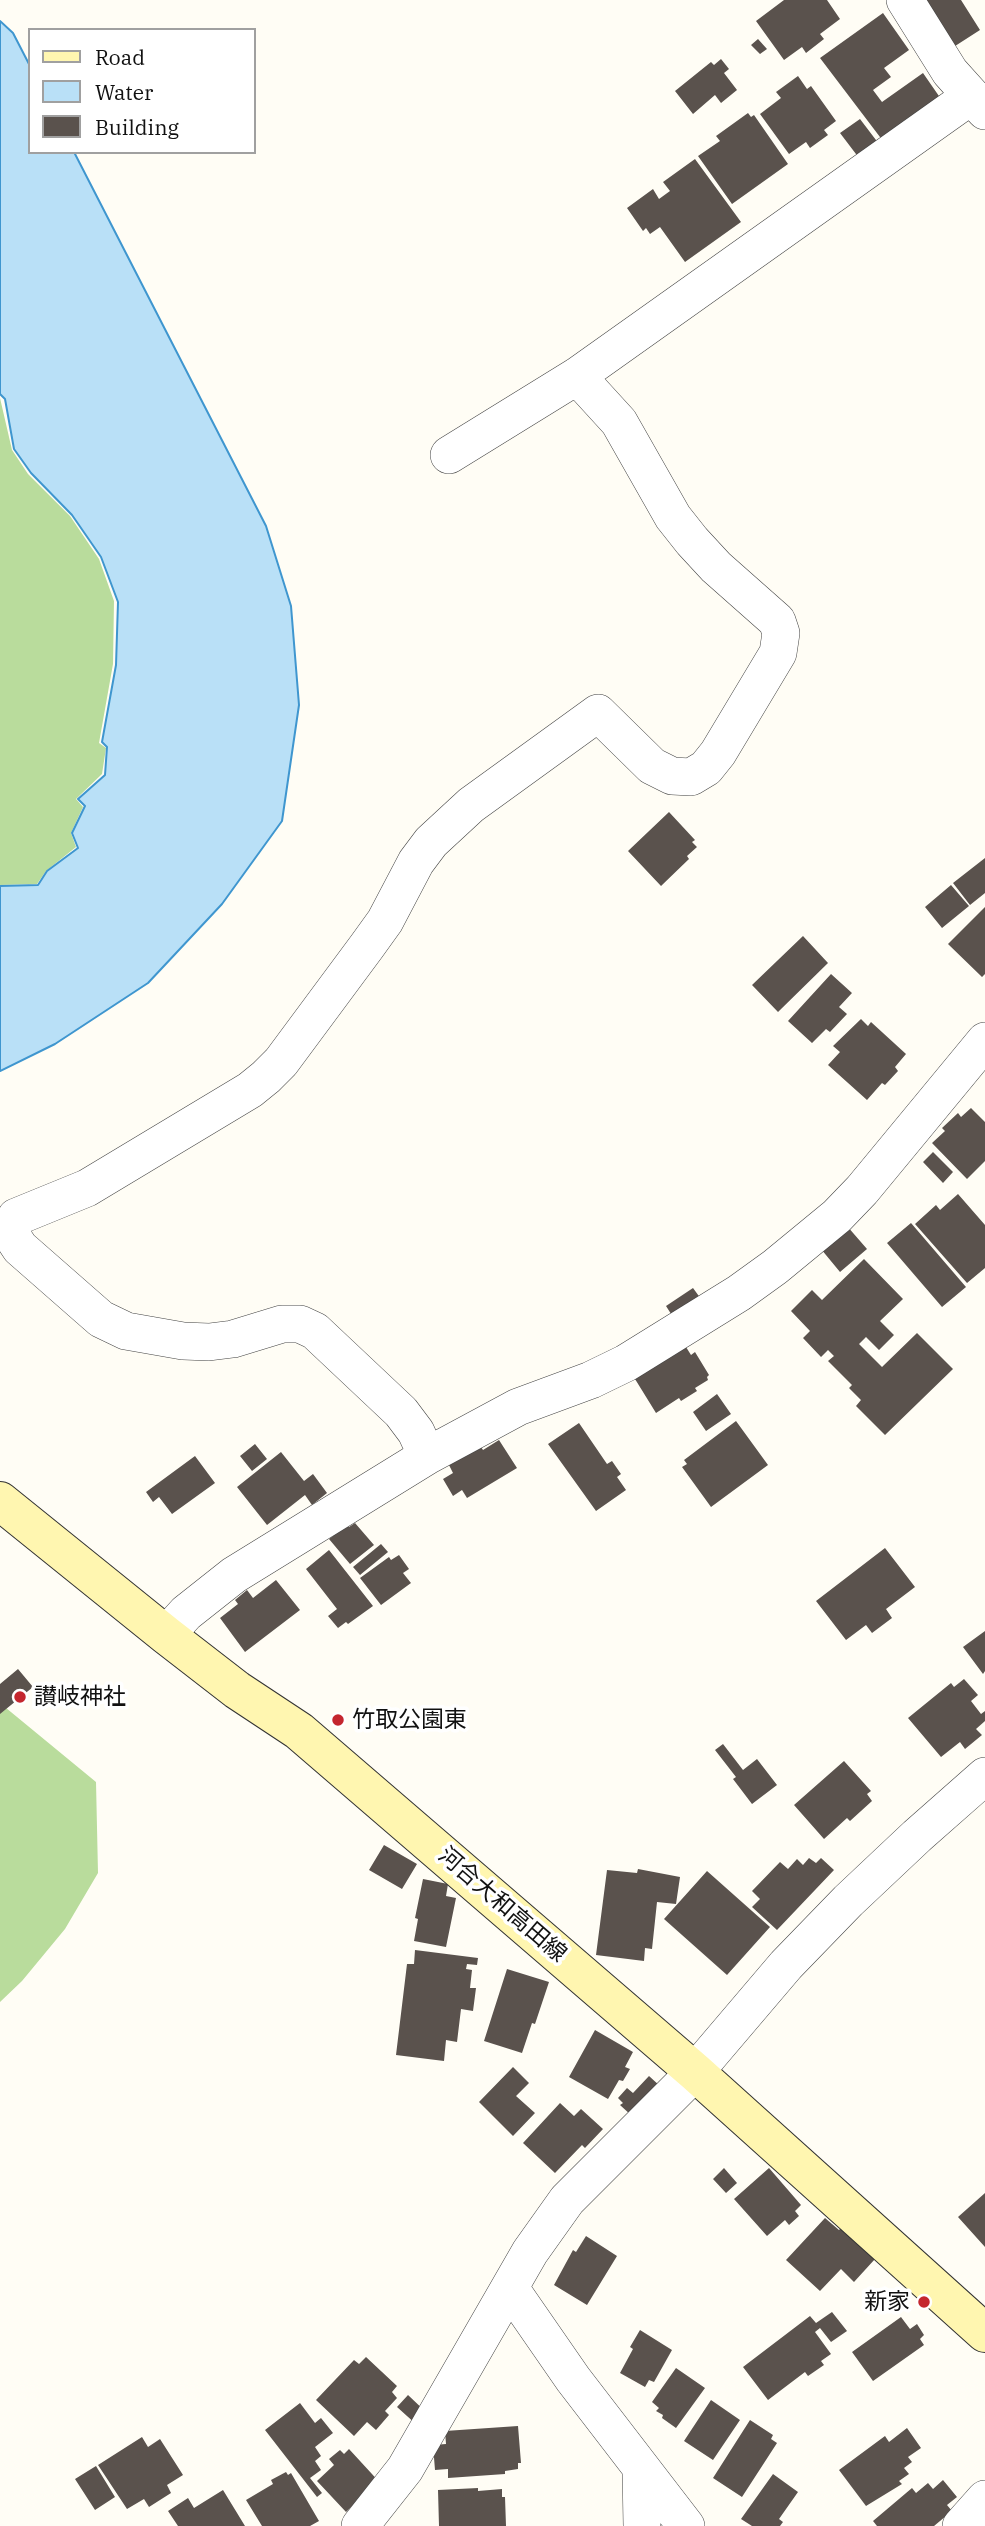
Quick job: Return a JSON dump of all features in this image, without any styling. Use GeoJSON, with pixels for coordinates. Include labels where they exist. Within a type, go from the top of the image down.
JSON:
{"type":"FeatureCollection","features":[{"type":"Feature","properties":{"kind":"main road","name":"河合大和高田線"},"geometry":{"type":"LineString","coordinates":[[0,1501],[166,1635],[237,1689],[299,1731],[695,2072],[985,2333]]}},
{"type":"Feature","properties":{"kind":"street"},"geometry":{"type":"LineString","coordinates":[[449,455],[577,376],[978,104],[932,45],[905,0]]}},
{"type":"Feature","properties":{"kind":"street"},"geometry":{"type":"LineString","coordinates":[[427,1456],[416,1432],[401,1412],[315,1331],[300,1324],[282,1324],[233,1339],[209,1342],[183,1341],[126,1331],[101,1318],[20,1248],[14,1239],[11,1226],[16,1217],[88,1188],[250,1090],[266,1077],[281,1062],[368,947],[416,862],[431,842],[471,805],[598,713],[652,766],[671,776],[691,777],[706,768],[718,753],[778,653],[781,633],[777,621],[692,541],[673,517],[619,422],[577,376]]}},
{"type":"Feature","properties":{"kind":"street"},"geometry":{"type":"LineString","coordinates":[[166,1635],[186,1613],[234,1575],[427,1456],[518,1407],[591,1380],[626,1363],[739,1293],[775,1267],[837,1216],[862,1190],[985,1041]]}},
{"type":"Feature","properties":{"kind":"street"},"geometry":{"type":"LineString","coordinates":[[360,2526],[405,2469],[546,2227],[567,2200],[695,2072],[786,1965],[839,1910],[985,1776]]}},
{"type":"Feature","properties":{"kind":"street"},"geometry":{"type":"LineString","coordinates":[[510,2287],[573,2379],[686,2526]]}},
{"type":"Feature","properties":{"kind":"street"},"geometry":{"type":"LineString","coordinates":[[641,2468],[642,2526]]}},
{"type":"Feature","properties":{"kind":"street"},"geometry":{"type":"LineString","coordinates":[[961,2526],[985,2499]]}},
{"type":"Feature","properties":{"kind":"green space"},"geometry":{"type":"Polygon","coordinates":[[[0,398],[12,450],[28,474],[70,516],[99,559],[114,601],[113,664],[99,743],[106,748],[102,774],[76,799],[83,807],[71,833],[76,847],[46,871],[37,884],[0,885],[0,398]]]}},
{"type":"Feature","properties":{"kind":"green space"},"geometry":{"type":"Polygon","coordinates":[[[0,1703],[96,1782],[98,1873],[65,1929],[22,1981],[0,2002],[0,1703]]]}},
{"type":"Feature","properties":{"kind":"water"},"geometry":{"type":"Polygon","coordinates":[[[0,21],[13,33],[28,62],[28,154],[75,154],[266,526],[291,606],[299,705],[282,821],[222,904],[148,983],[55,1044],[0,1071],[0,886],[38,885],[47,871],[78,848],[72,833],[85,806],[78,799],[105,775],[107,747],[102,742],[116,665],[118,602],[101,557],[72,515],[31,473],[14,449],[5,399],[0,394],[0,21]]]}},
{"type":"Feature","properties":{"kind":"building"},"geometry":{"type":"Polygon","coordinates":[[[784,0],[827,0],[840,19],[820,34],[824,39],[806,53],[802,47],[784,60],[756,21],[784,0]]]}},
{"type":"Feature","properties":{"kind":"building"},"geometry":{"type":"Polygon","coordinates":[[[921,0],[961,0],[980,30],[952,48],[921,0]]]}},
{"type":"Feature","properties":{"kind":"building"},"geometry":{"type":"Polygon","coordinates":[[[883,13],[909,50],[884,68],[891,77],[873,90],[882,102],[923,73],[941,99],[883,141],[820,58],[883,13]]]}},
{"type":"Feature","properties":{"kind":"building"},"geometry":{"type":"Polygon","coordinates":[[[758,39],[767,49],[760,54],[751,45],[758,39]]]}},
{"type":"Feature","properties":{"kind":"building"},"geometry":{"type":"Polygon","coordinates":[[[721,59],[729,69],[724,73],[737,90],[721,103],[715,95],[693,114],[675,91],[711,62],[714,65],[721,59]]]}},
{"type":"Feature","properties":{"kind":"building"},"geometry":{"type":"Polygon","coordinates":[[[798,76],[807,89],[811,86],[836,121],[824,130],[828,135],[810,148],[806,142],[789,154],[760,114],[781,98],[776,92],[798,76]]]}},
{"type":"Feature","properties":{"kind":"building"},"geometry":{"type":"Polygon","coordinates":[[[748,113],[751,117],[754,115],[788,164],[732,204],[698,156],[720,141],[716,136],[748,113]]]}},
{"type":"Feature","properties":{"kind":"building"},"geometry":{"type":"Polygon","coordinates":[[[860,119],[879,144],[859,158],[840,133],[860,119]]]}},
{"type":"Feature","properties":{"kind":"building"},"geometry":{"type":"Polygon","coordinates":[[[695,159],[741,222],[685,262],[660,227],[650,234],[646,228],[643,231],[627,208],[653,189],[659,199],[670,191],[663,182],[695,159]]]}},
{"type":"Feature","properties":{"kind":"building"},"geometry":{"type":"Polygon","coordinates":[[[669,812],[695,840],[692,842],[697,847],[687,856],[689,859],[661,886],[628,851],[669,812]]]}},
{"type":"Feature","properties":{"kind":"building"},"geometry":{"type":"Polygon","coordinates":[[[985,858],[985,893],[970,905],[953,883],[985,858]]]}},
{"type":"Feature","properties":{"kind":"building"},"geometry":{"type":"Polygon","coordinates":[[[951,885],[969,906],[942,928],[925,907],[951,885]]]}},
{"type":"Feature","properties":{"kind":"building"},"geometry":{"type":"Polygon","coordinates":[[[985,907],[985,974],[982,977],[948,944],[985,907]]]}},
{"type":"Feature","properties":{"kind":"building"},"geometry":{"type":"Polygon","coordinates":[[[803,936],[828,963],[778,1012],[752,985],[803,936]]]}},
{"type":"Feature","properties":{"kind":"building"},"geometry":{"type":"Polygon","coordinates":[[[831,974],[852,993],[839,1007],[847,1014],[830,1032],[826,1029],[812,1043],[788,1021],[831,974]]]}},
{"type":"Feature","properties":{"kind":"building"},"geometry":{"type":"Polygon","coordinates":[[[861,1019],[868,1026],[871,1022],[906,1054],[895,1067],[898,1071],[885,1085],[882,1083],[867,1100],[828,1065],[840,1052],[833,1046],[861,1019]]]}},
{"type":"Feature","properties":{"kind":"building"},"geometry":{"type":"Polygon","coordinates":[[[971,1108],[985,1122],[985,1161],[967,1179],[932,1143],[945,1131],[942,1128],[958,1113],[961,1117],[971,1108]]]}},
{"type":"Feature","properties":{"kind":"building"},"geometry":{"type":"Polygon","coordinates":[[[933,1152],[953,1172],[943,1183],[923,1162],[933,1152]]]}},
{"type":"Feature","properties":{"kind":"building"},"geometry":{"type":"Polygon","coordinates":[[[958,1194],[985,1225],[985,1268],[967,1283],[915,1224],[936,1205],[940,1210],[958,1194]]]}},
{"type":"Feature","properties":{"kind":"building"},"geometry":{"type":"Polygon","coordinates":[[[911,1223],[966,1287],[942,1307],[887,1243],[911,1223]]]}},
{"type":"Feature","properties":{"kind":"building"},"geometry":{"type":"Polygon","coordinates":[[[847,1226],[867,1249],[840,1272],[821,1249],[847,1226]]]}},
{"type":"Feature","properties":{"kind":"building"},"geometry":{"type":"Polygon","coordinates":[[[864,1259],[903,1299],[880,1321],[894,1335],[879,1350],[866,1337],[859,1344],[882,1367],[917,1333],[953,1369],[885,1435],[856,1406],[861,1400],[849,1388],[852,1385],[828,1361],[834,1356],[828,1350],[821,1357],[803,1338],[810,1331],[791,1311],[812,1290],[822,1300],[864,1259]]]}},
{"type":"Feature","properties":{"kind":"building"},"geometry":{"type":"Polygon","coordinates":[[[693,1288],[701,1299],[673,1317],[666,1306],[693,1288]]]}},
{"type":"Feature","properties":{"kind":"building"},"geometry":{"type":"Polygon","coordinates":[[[686,1347],[691,1355],[695,1352],[709,1375],[708,1380],[695,1388],[697,1391],[681,1401],[679,1398],[656,1413],[635,1379],[686,1347]]]}},
{"type":"Feature","properties":{"kind":"building"},"geometry":{"type":"Polygon","coordinates":[[[717,1394],[731,1414],[706,1431],[693,1412],[717,1394]]]}},
{"type":"Feature","properties":{"kind":"building"},"geometry":{"type":"Polygon","coordinates":[[[736,1421],[768,1465],[711,1507],[682,1467],[687,1464],[684,1460],[736,1421]]]}},
{"type":"Feature","properties":{"kind":"building"},"geometry":{"type":"Polygon","coordinates":[[[579,1423],[607,1464],[612,1461],[621,1474],[617,1477],[626,1490],[596,1511],[548,1444],[579,1423]]]}},
{"type":"Feature","properties":{"kind":"building"},"geometry":{"type":"Polygon","coordinates":[[[499,1440],[517,1468],[467,1498],[462,1490],[453,1496],[443,1479],[453,1473],[448,1463],[479,1444],[483,1450],[499,1440]]]}},
{"type":"Feature","properties":{"kind":"building"},"geometry":{"type":"Polygon","coordinates":[[[255,1444],[267,1459],[252,1471],[240,1456],[255,1444]]]}},
{"type":"Feature","properties":{"kind":"building"},"geometry":{"type":"Polygon","coordinates":[[[281,1452],[304,1481],[313,1474],[327,1493],[312,1505],[305,1495],[267,1525],[237,1487],[281,1452]]]}},
{"type":"Feature","properties":{"kind":"building"},"geometry":{"type":"Polygon","coordinates":[[[195,1456],[215,1483],[172,1514],[159,1497],[153,1502],[146,1492],[195,1456]]]}},
{"type":"Feature","properties":{"kind":"building"},"geometry":{"type":"Polygon","coordinates":[[[355,1523],[374,1545],[350,1564],[329,1539],[347,1525],[349,1527],[355,1523]]]}},
{"type":"Feature","properties":{"kind":"building"},"geometry":{"type":"Polygon","coordinates":[[[381,1544],[388,1552],[360,1575],[353,1567],[381,1544]]]}},
{"type":"Feature","properties":{"kind":"building"},"geometry":{"type":"Polygon","coordinates":[[[885,1548],[915,1587],[886,1609],[892,1618],[872,1633],[866,1625],[846,1640],[816,1601],[885,1548]]]}},
{"type":"Feature","properties":{"kind":"building"},"geometry":{"type":"Polygon","coordinates":[[[329,1550],[373,1606],[338,1628],[328,1616],[337,1609],[306,1569],[329,1550]]]}},
{"type":"Feature","properties":{"kind":"building"},"geometry":{"type":"Polygon","coordinates":[[[399,1555],[409,1569],[403,1573],[411,1583],[381,1605],[360,1578],[389,1557],[391,1560],[399,1555]]]}},
{"type":"Feature","properties":{"kind":"building"},"geometry":{"type":"Polygon","coordinates":[[[276,1580],[300,1610],[245,1652],[220,1618],[238,1604],[235,1600],[247,1590],[253,1598],[276,1580]]]}},
{"type":"Feature","properties":{"kind":"building"},"geometry":{"type":"Polygon","coordinates":[[[985,1631],[985,1671],[983,1674],[963,1647],[985,1631]]]}},
{"type":"Feature","properties":{"kind":"building"},"geometry":{"type":"Polygon","coordinates":[[[18,1669],[33,1687],[0,1714],[0,1684],[18,1669]]]}},
{"type":"Feature","properties":{"kind":"building"},"geometry":{"type":"Polygon","coordinates":[[[964,1679],[978,1695],[971,1701],[981,1714],[985,1711],[985,1721],[976,1729],[982,1735],[965,1749],[960,1742],[941,1757],[908,1718],[951,1683],[954,1687],[964,1679]]]}},
{"type":"Feature","properties":{"kind":"building"},"geometry":{"type":"Polygon","coordinates":[[[723,1744],[743,1770],[757,1759],[777,1785],[752,1804],[715,1750],[723,1744]]]}},
{"type":"Feature","properties":{"kind":"building"},"geometry":{"type":"Polygon","coordinates":[[[844,1761],[871,1791],[867,1794],[872,1801],[850,1821],[847,1818],[824,1839],[794,1805],[844,1761]]]}},
{"type":"Feature","properties":{"kind":"building"},"geometry":{"type":"Polygon","coordinates":[[[384,1845],[417,1864],[402,1889],[369,1870],[384,1845]]]}},
{"type":"Feature","properties":{"kind":"building"},"geometry":{"type":"Polygon","coordinates":[[[809,1858],[816,1863],[821,1858],[834,1870],[777,1930],[752,1907],[760,1899],[752,1891],[780,1862],[788,1869],[797,1859],[803,1865],[809,1858]]]}},
{"type":"Feature","properties":{"kind":"building"},"geometry":{"type":"Polygon","coordinates":[[[638,1869],[680,1877],[676,1904],[657,1902],[652,1949],[645,1948],[644,1961],[596,1955],[607,1870],[637,1873],[638,1869]]]}},
{"type":"Feature","properties":{"kind":"building"},"geometry":{"type":"Polygon","coordinates":[[[707,1871],[770,1927],[727,1975],[664,1919],[707,1871]]]}},
{"type":"Feature","properties":{"kind":"building"},"geometry":{"type":"Polygon","coordinates":[[[423,1879],[448,1884],[446,1896],[456,1898],[446,1947],[414,1941],[418,1919],[415,1918],[423,1879]]]}},
{"type":"Feature","properties":{"kind":"building"},"geometry":{"type":"Polygon","coordinates":[[[415,1950],[478,1958],[477,1965],[467,1964],[466,1969],[472,1970],[470,1988],[476,1988],[473,2011],[461,2009],[457,2042],[446,2040],[444,2061],[396,2055],[407,1964],[414,1964],[415,1950]]]}},
{"type":"Feature","properties":{"kind":"building"},"geometry":{"type":"Polygon","coordinates":[[[507,1969],[549,1982],[522,2053],[484,2041],[507,1969]]]}},
{"type":"Feature","properties":{"kind":"building"},"geometry":{"type":"Polygon","coordinates":[[[595,2030],[633,2052],[625,2067],[630,2069],[623,2081],[619,2080],[608,2099],[569,2077],[595,2030]]]}},
{"type":"Feature","properties":{"kind":"building"},"geometry":{"type":"Polygon","coordinates":[[[513,2067],[529,2083],[516,2096],[535,2113],[513,2136],[479,2102],[513,2067]]]}},
{"type":"Feature","properties":{"kind":"building"},"geometry":{"type":"Polygon","coordinates":[[[649,2076],[660,2086],[632,2116],[620,2105],[623,2103],[618,2098],[627,2088],[633,2093],[649,2076]]]}},
{"type":"Feature","properties":{"kind":"building"},"geometry":{"type":"Polygon","coordinates":[[[560,2103],[574,2116],[581,2109],[603,2129],[585,2148],[582,2145],[555,2173],[523,2143],[560,2103]]]}},
{"type":"Feature","properties":{"kind":"building"},"geometry":{"type":"Polygon","coordinates":[[[724,2168],[737,2183],[726,2193],[713,2179],[724,2168]]]}},
{"type":"Feature","properties":{"kind":"building"},"geometry":{"type":"Polygon","coordinates":[[[769,2168],[801,2205],[795,2211],[799,2216],[789,2225],[785,2220],[767,2236],[734,2199],[769,2168]]]}},
{"type":"Feature","properties":{"kind":"building"},"geometry":{"type":"Polygon","coordinates":[[[985,2193],[985,2247],[958,2217],[985,2193]]]}},
{"type":"Feature","properties":{"kind":"building"},"geometry":{"type":"Polygon","coordinates":[[[825,2218],[839,2230],[841,2228],[875,2259],[854,2282],[841,2269],[820,2291],[786,2260],[825,2218]]]}},
{"type":"Feature","properties":{"kind":"building"},"geometry":{"type":"Polygon","coordinates":[[[586,2236],[617,2256],[587,2305],[554,2285],[573,2250],[576,2252],[586,2236]]]}},
{"type":"Feature","properties":{"kind":"building"},"geometry":{"type":"Polygon","coordinates":[[[832,2312],[847,2331],[831,2342],[820,2328],[815,2332],[831,2354],[821,2361],[824,2365],[808,2376],[805,2372],[768,2400],[743,2367],[810,2316],[816,2323],[832,2312]]]}},
{"type":"Feature","properties":{"kind":"building"},"geometry":{"type":"Polygon","coordinates":[[[901,2317],[910,2329],[917,2324],[924,2335],[920,2339],[924,2345],[873,2381],[852,2352],[901,2317]]]}},
{"type":"Feature","properties":{"kind":"building"},"geometry":{"type":"Polygon","coordinates":[[[640,2330],[672,2350],[654,2382],[649,2380],[645,2387],[620,2373],[640,2330]]]}},
{"type":"Feature","properties":{"kind":"building"},"geometry":{"type":"Polygon","coordinates":[[[366,2357],[397,2386],[392,2392],[397,2398],[385,2411],[389,2415],[376,2430],[367,2422],[354,2436],[316,2400],[354,2360],[359,2364],[366,2357]]]}},
{"type":"Feature","properties":{"kind":"building"},"geometry":{"type":"Polygon","coordinates":[[[676,2368],[705,2388],[676,2428],[662,2418],[663,2415],[656,2411],[659,2408],[652,2402],[676,2368]]]}},
{"type":"Feature","properties":{"kind":"building"},"geometry":{"type":"Polygon","coordinates":[[[408,2395],[427,2413],[417,2425],[397,2407],[408,2395]]]}},
{"type":"Feature","properties":{"kind":"building"},"geometry":{"type":"Polygon","coordinates":[[[711,2400],[740,2420],[713,2460],[684,2441],[711,2400]]]}},
{"type":"Feature","properties":{"kind":"building"},"geometry":{"type":"Polygon","coordinates":[[[300,2403],[315,2423],[321,2418],[333,2433],[315,2447],[321,2456],[315,2461],[321,2470],[310,2478],[322,2493],[317,2497],[265,2430],[300,2403]]]}},
{"type":"Feature","properties":{"kind":"building"},"geometry":{"type":"Polygon","coordinates":[[[750,2420],[773,2435],[771,2439],[777,2443],[742,2497],[713,2478],[750,2420]]]}},
{"type":"Feature","properties":{"kind":"building"},"geometry":{"type":"Polygon","coordinates":[[[518,2426],[521,2463],[518,2463],[518,2469],[505,2471],[505,2474],[448,2478],[448,2469],[435,2470],[433,2445],[446,2444],[445,2431],[518,2426]]]}},
{"type":"Feature","properties":{"kind":"building"},"geometry":{"type":"Polygon","coordinates":[[[907,2428],[921,2448],[908,2457],[912,2462],[904,2468],[909,2474],[899,2481],[902,2484],[866,2506],[839,2470],[885,2436],[889,2442],[907,2428]]]}},
{"type":"Feature","properties":{"kind":"building"},"geometry":{"type":"Polygon","coordinates":[[[142,2437],[148,2447],[160,2439],[183,2475],[167,2485],[171,2493],[149,2507],[144,2499],[127,2509],[98,2465],[142,2437]]]}},
{"type":"Feature","properties":{"kind":"building"},"geometry":{"type":"Polygon","coordinates":[[[349,2449],[383,2486],[362,2497],[346,2512],[317,2481],[334,2465],[329,2459],[340,2450],[344,2454],[349,2449]]]}},
{"type":"Feature","properties":{"kind":"building"},"geometry":{"type":"Polygon","coordinates":[[[96,2466],[115,2497],[95,2510],[75,2479],[96,2466]]]}},
{"type":"Feature","properties":{"kind":"building"},"geometry":{"type":"Polygon","coordinates":[[[286,2472],[288,2475],[291,2473],[319,2521],[310,2526],[262,2526],[246,2500],[273,2484],[271,2480],[286,2472]]]}},
{"type":"Feature","properties":{"kind":"building"},"geometry":{"type":"Polygon","coordinates":[[[773,2474],[798,2492],[779,2519],[783,2522],[780,2526],[752,2526],[741,2519],[773,2474]]]}},
{"type":"Feature","properties":{"kind":"building"},"geometry":{"type":"Polygon","coordinates":[[[943,2480],[957,2497],[947,2505],[952,2511],[934,2526],[877,2526],[873,2521],[912,2488],[916,2493],[928,2483],[933,2489],[943,2480]]]}},
{"type":"Feature","properties":{"kind":"building"},"geometry":{"type":"Polygon","coordinates":[[[478,2488],[478,2491],[502,2489],[502,2497],[505,2497],[506,2526],[439,2526],[438,2490],[478,2488]]]}},
{"type":"Feature","properties":{"kind":"building"},"geometry":{"type":"Polygon","coordinates":[[[223,2490],[245,2526],[178,2526],[168,2511],[188,2498],[194,2508],[223,2490]]]}},
{"type":"Feature","properties":{"kind":"place","name":"讃岐神社"},"geometry":{"type":"Point","coordinates":[20,1697]}},
{"type":"Feature","properties":{"kind":"place","name":"竹取公園東"},"geometry":{"type":"Point","coordinates":[338,1720]}},
{"type":"Feature","properties":{"kind":"place","name":"新家"},"geometry":{"type":"Point","coordinates":[924,2302]}}]}
